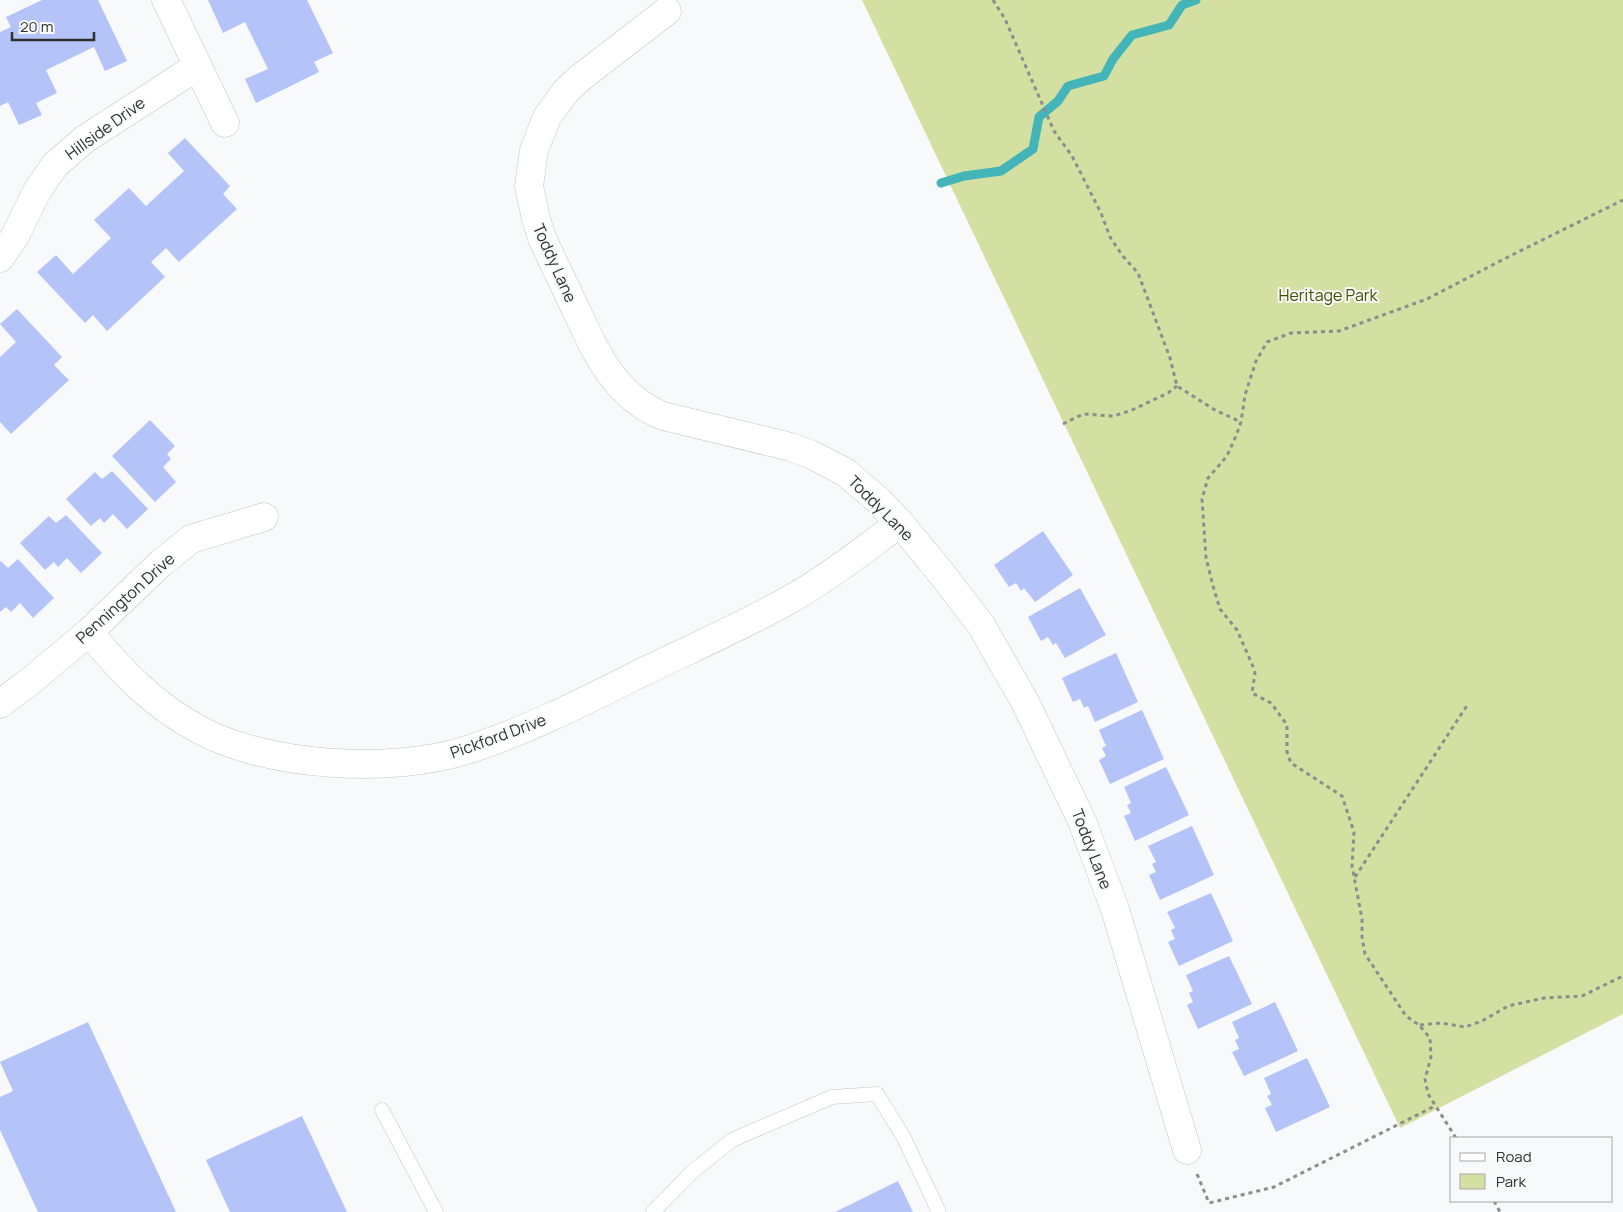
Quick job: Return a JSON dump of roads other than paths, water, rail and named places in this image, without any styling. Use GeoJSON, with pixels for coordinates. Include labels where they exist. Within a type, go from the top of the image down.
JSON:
{"type":"FeatureCollection","features":[{"type":"Feature","properties":{"kind":"street"},"geometry":{"type":"LineString","coordinates":[[166,0],[225,123]]}},
{"type":"Feature","properties":{"kind":"street","name":"Toddy Lane"},"geometry":{"type":"LineString","coordinates":[[667,11],[580,78],[566,91],[547,117],[534,150],[529,186],[542,238],[602,363],[618,384],[638,403],[663,416],[791,447],[845,472],[856,480],[900,523],[981,626],[1025,702],[1082,821],[1115,909],[1187,1150]]}},
{"type":"Feature","properties":{"kind":"street","name":"Hillside Drive"},"geometry":{"type":"LineString","coordinates":[[0,258],[15,236],[37,191],[55,165],[84,139],[198,66]]}},
{"type":"Feature","properties":{"kind":"street","name":"Pennington Drive"},"geometry":{"type":"LineString","coordinates":[[0,704],[33,680],[88,632],[160,564],[191,539],[264,517]]}},
{"type":"Feature","properties":{"kind":"street","name":"Pickford Drive"},"geometry":{"type":"LineString","coordinates":[[88,632],[141,690],[197,728],[221,740],[280,756],[318,762],[377,763],[431,759],[473,748],[564,711],[756,618],[813,585],[900,523]]}},
{"type":"Feature","properties":{"kind":"lane"},"geometry":{"type":"LineString","coordinates":[[653,1212],[691,1173],[732,1140],[832,1097],[877,1094],[904,1138],[938,1212]]}},
{"type":"Feature","properties":{"kind":"lane"},"geometry":{"type":"LineString","coordinates":[[382,1110],[436,1212]]}},
{"type":"Feature","properties":{"kind":"waterway"},"geometry":{"type":"LineString","coordinates":[[941,183],[964,176],[1001,171],[1033,149],[1039,117],[1058,101],[1068,86],[1104,76],[1113,59],[1132,35],[1169,25],[1182,5],[1196,0]]}},
{"type":"Feature","properties":{"kind":"park label","name":"Heritage Park"},"geometry":{"type":"Point","coordinates":[1328,295]}}]}
